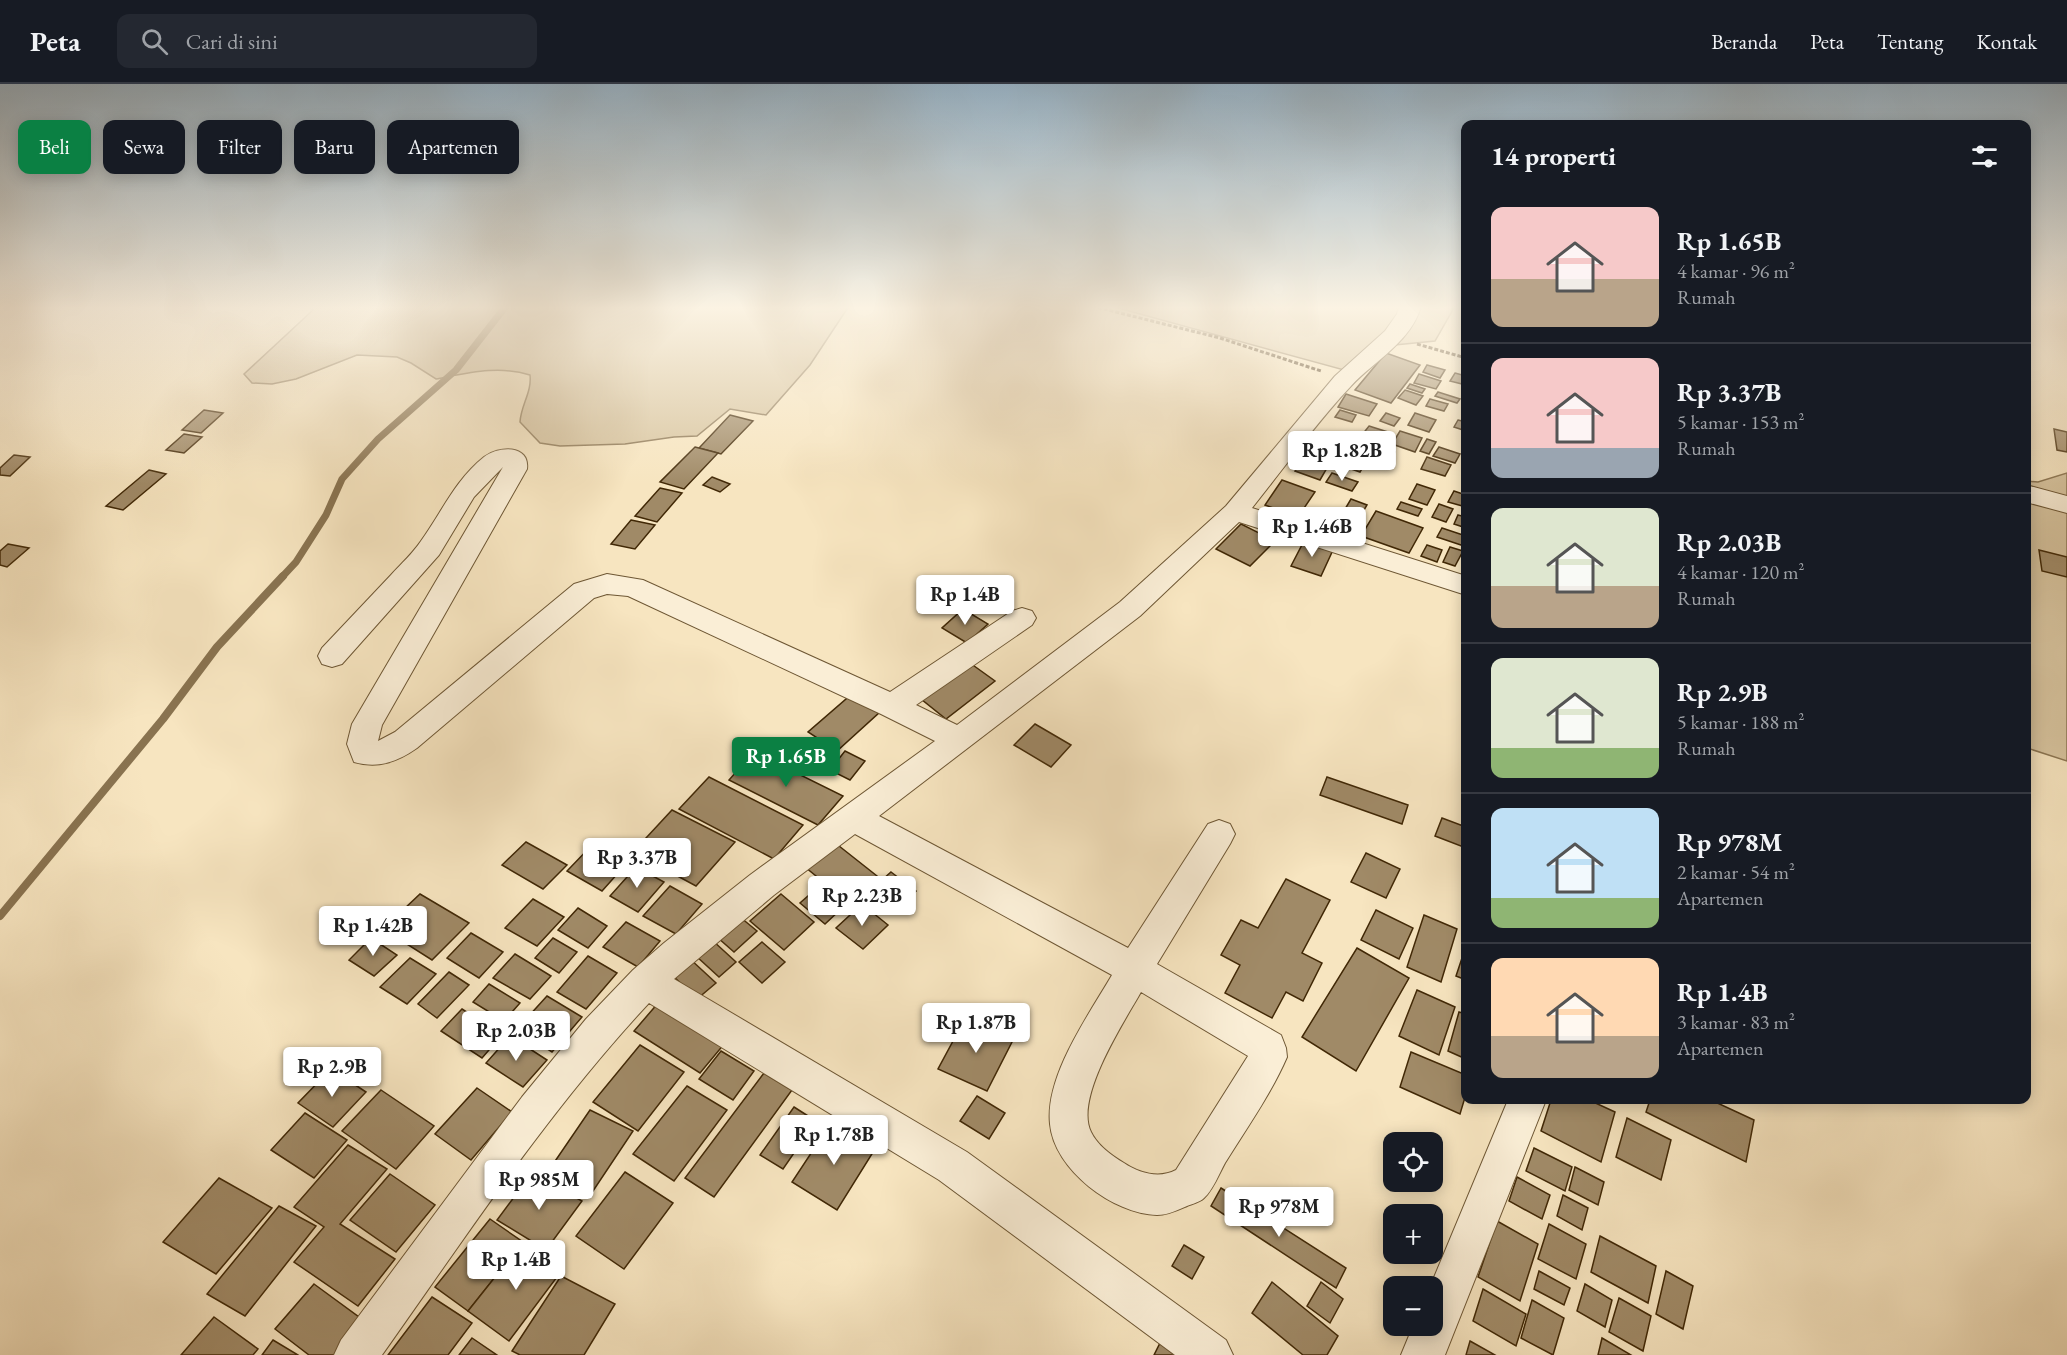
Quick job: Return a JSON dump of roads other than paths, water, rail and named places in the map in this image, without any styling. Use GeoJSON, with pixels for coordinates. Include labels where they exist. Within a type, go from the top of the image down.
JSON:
{"type":"FeatureCollection","features":[{"type":"Feature","properties":{"kind":"street"},"geometry":{"type":"LineString","coordinates":[[356,1355],[536,1110],[599,1031],[646,982],[676,954],[744,899],[959,740],[1130,609],[1234,512],[1343,381],[1360,365]]}},
{"type":"Feature","properties":{"kind":"street"},"geometry":{"type":"LineString","coordinates":[[332,656],[430,549],[464,492],[492,463],[498,459],[512,457],[516,460],[515,469],[367,723],[362,744],[365,753],[376,755],[383,753],[406,740],[584,591],[607,584],[633,586],[892,706],[959,740]]}},
{"type":"Feature","properties":{"kind":"street"},"geometry":{"type":"LineString","coordinates":[[2031,494],[2067,505]]}},
{"type":"Feature","properties":{"kind":"street"},"geometry":{"type":"LineString","coordinates":[[1234,512],[1461,584]]}},
{"type":"Feature","properties":{"kind":"street"},"geometry":{"type":"LineString","coordinates":[[892,706],[1022,618]]}},
{"type":"Feature","properties":{"kind":"street"},"geometry":{"type":"LineString","coordinates":[[852,817],[1134,969],[1264,1044],[1269,1053],[1268,1058],[1190,1184],[1171,1193],[1160,1195],[1145,1194],[1116,1181],[1094,1166],[1072,1138],[1069,1107],[1084,1060],[1134,969],[1219,834]]}},
{"type":"Feature","properties":{"kind":"street"},"geometry":{"type":"LineString","coordinates":[[646,982],[953,1166],[1211,1355]]}},
{"type":"Feature","properties":{"kind":"street"},"geometry":{"type":"LineString","coordinates":[[1423,1355],[1525,1104]]}},
{"type":"Feature","properties":{"kind":"waterway"},"geometry":{"type":"LineString","coordinates":[[282,577],[296,562],[326,515],[342,479],[378,439],[460,365]]}},
{"type":"Feature","properties":{"kind":"waterway"},"geometry":{"type":"LineString","coordinates":[[0,916],[163,719],[217,647],[283,576]]}}]}
